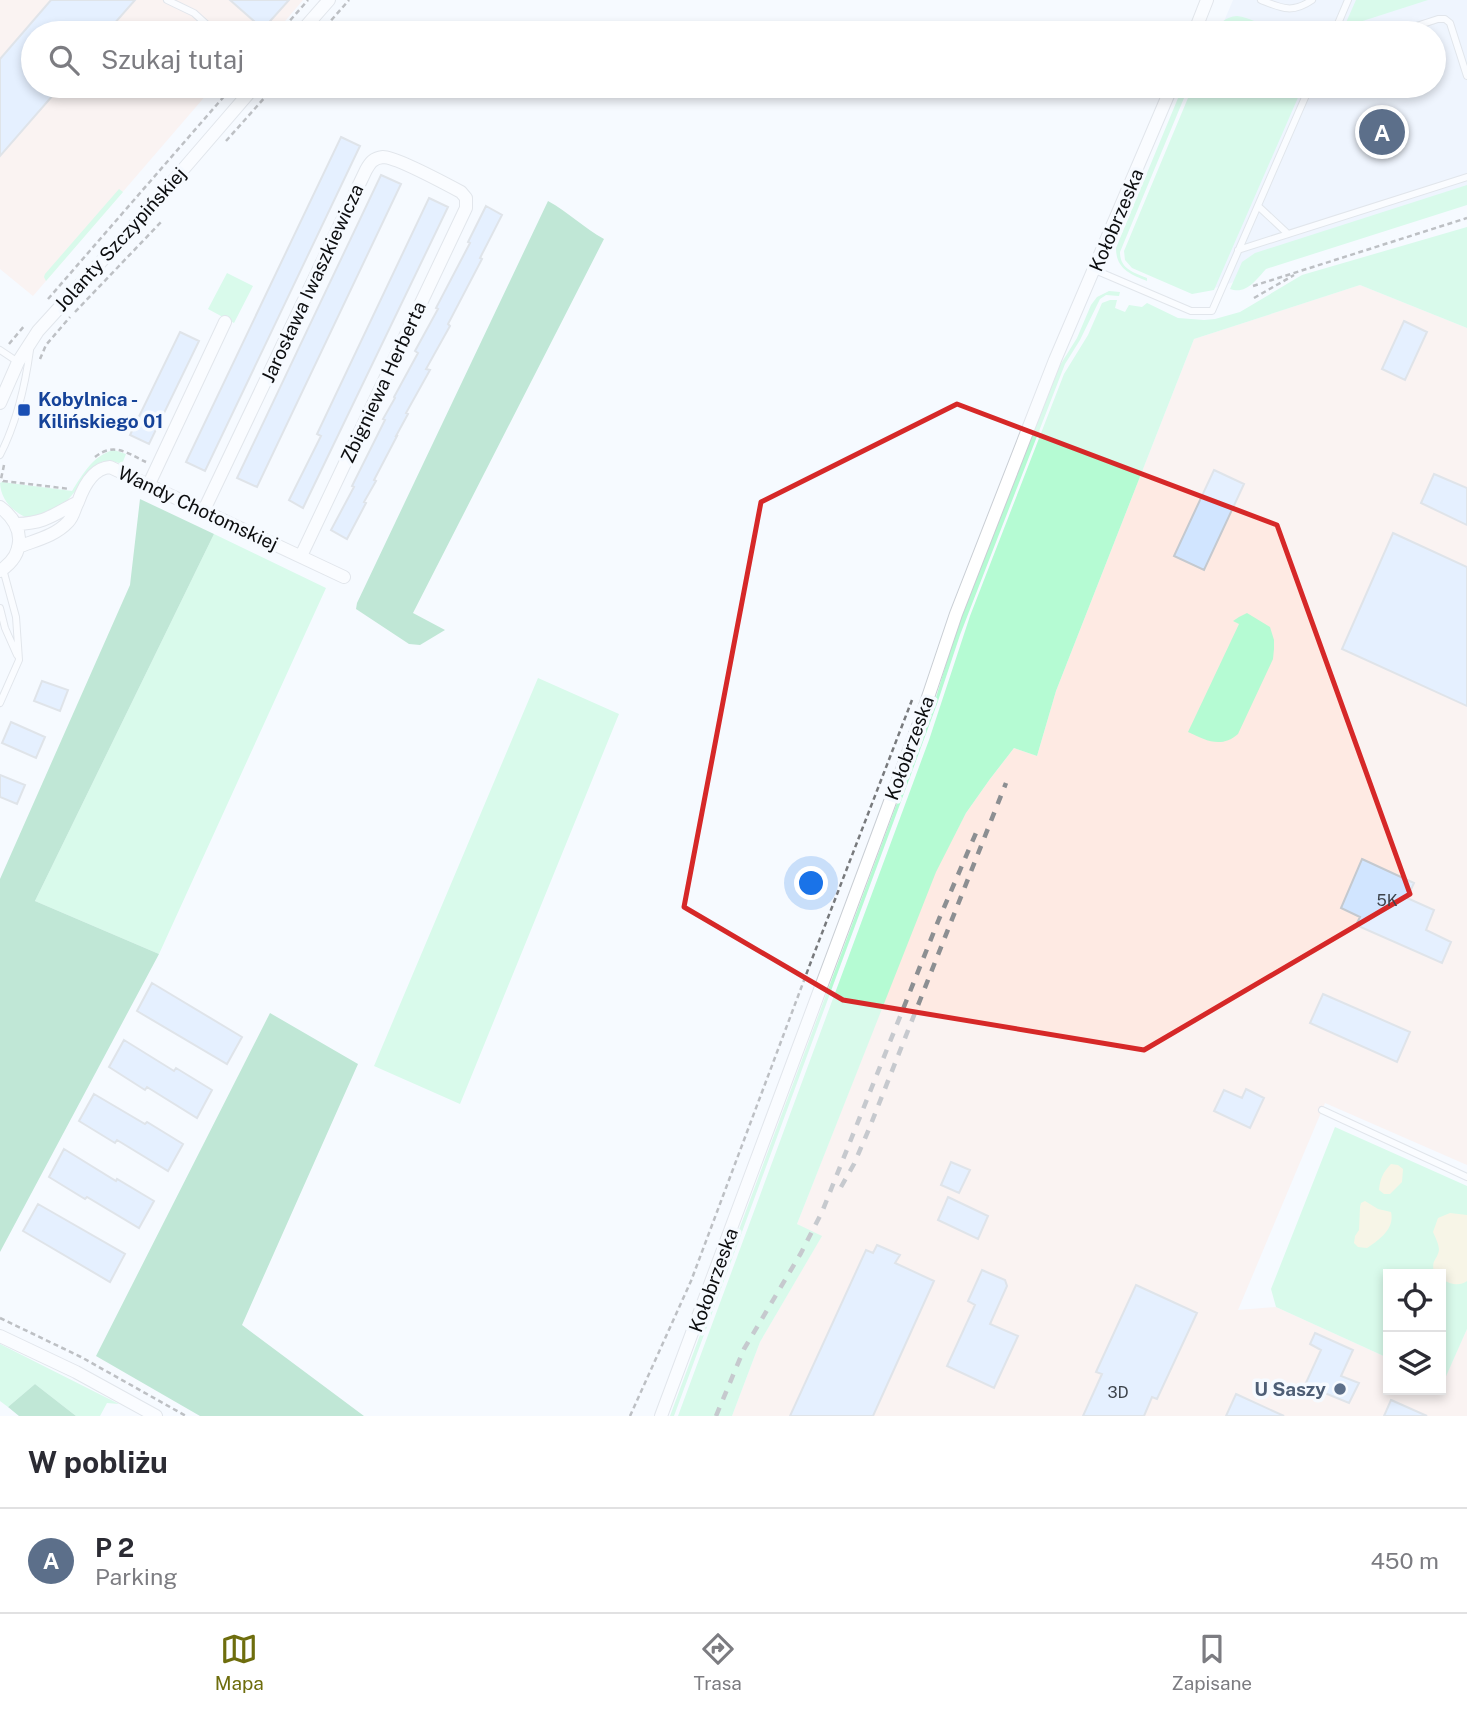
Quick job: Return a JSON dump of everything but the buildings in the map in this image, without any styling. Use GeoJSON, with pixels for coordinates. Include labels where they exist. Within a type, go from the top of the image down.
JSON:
{"type":"FeatureCollection","features":[{"type":"Feature","properties":{"kind":"street"},"geometry":{"type":"LineString","coordinates":[[311,21],[329,0]]}},
{"type":"Feature","properties":{"kind":"street"},"geometry":{"type":"LineString","coordinates":[[1199,21],[1207,0]]}},
{"type":"Feature","properties":{"kind":"street","name":"Jolanty Szczypińskiej"},"geometry":{"type":"LineString","coordinates":[[0,403],[31,340],[245,98]]}},
{"type":"Feature","properties":{"kind":"street","name":"Kołobrzeska"},"geometry":{"type":"LineString","coordinates":[[662,1416],[921,718],[956,614],[1055,360],[1167,98]]}},
{"type":"Feature","properties":{"kind":"street","name":"Jarosława Iwaszkiewicza"},"geometry":{"type":"LineString","coordinates":[[204,510],[372,160],[389,158],[461,192],[466,198],[466,208]]}},
{"type":"Feature","properties":{"kind":"street","name":"Zbigniewa Herberta"},"geometry":{"type":"LineString","coordinates":[[301,556],[466,208]]}},
{"type":"Feature","properties":{"kind":"street"},"geometry":{"type":"LineString","coordinates":[[149,484],[225,322]]}},
{"type":"Feature","properties":{"kind":"street","name":"Wandy Chotomskiej"},"geometry":{"type":"LineString","coordinates":[[78,502],[96,472],[110,467],[344,577]]}},
{"type":"Feature","properties":{"kind":"street"},"geometry":{"type":"LineString","coordinates":[[17,524],[46,520],[78,502]]}},
{"type":"Feature","properties":{"kind":"street"},"geometry":{"type":"LineString","coordinates":[[18,547],[57,532],[74,516],[78,502]]}},
{"type":"Feature","properties":{"kind":"street"},"geometry":{"type":"LineString","coordinates":[[0,507],[11,515],[17,524],[19,536],[13,560],[2,570]]}},
{"type":"Feature","properties":{"kind":"street"},"geometry":{"type":"LineString","coordinates":[[0,1336],[76,1372],[156,1416]]}},
{"type":"Feature","properties":{"kind":"lane"},"geometry":{"type":"LineString","coordinates":[[167,0],[194,13],[203,21]]}},
{"type":"Feature","properties":{"kind":"lane"},"geometry":{"type":"LineString","coordinates":[[1261,0],[1280,8],[1293,9],[1312,0]]}},
{"type":"Feature","properties":{"kind":"lane"},"geometry":{"type":"LineString","coordinates":[[1339,21],[1348,0]]}},
{"type":"Feature","properties":{"kind":"lane"},"geometry":{"type":"LineString","coordinates":[[1432,21],[1445,19],[1450,23],[1467,76]]}},
{"type":"Feature","properties":{"kind":"lane"},"geometry":{"type":"LineString","coordinates":[[1095,270],[1191,311],[1212,311],[1305,98]]}},
{"type":"Feature","properties":{"kind":"lane"},"geometry":{"type":"LineString","coordinates":[[1238,250],[1467,177]]}},
{"type":"Feature","properties":{"kind":"lane"},"geometry":{"type":"LineString","coordinates":[[1258,205],[1288,234]]}},
{"type":"Feature","properties":{"kind":"lane"},"geometry":{"type":"LineString","coordinates":[[4,456],[25,385],[31,340]]}},
{"type":"Feature","properties":{"kind":"lane"},"geometry":{"type":"LineString","coordinates":[[1,351],[18,362]]}},
{"type":"Feature","properties":{"kind":"lane"},"geometry":{"type":"LineString","coordinates":[[0,703],[19,660],[16,617],[2,570]]}},
{"type":"Feature","properties":{"kind":"lane"},"geometry":{"type":"LineString","coordinates":[[0,608],[5,628],[19,660]]}},
{"type":"Feature","properties":{"kind":"lane"},"geometry":{"type":"LineString","coordinates":[[1322,1110],[1467,1177]]}},
{"type":"Feature","properties":{"kind":"path"},"geometry":{"type":"LineString","coordinates":[[290,21],[308,0]]}},
{"type":"Feature","properties":{"kind":"path"},"geometry":{"type":"LineString","coordinates":[[331,21],[349,0]]}},
{"type":"Feature","properties":{"kind":"path"},"geometry":{"type":"LineString","coordinates":[[44,303],[223,98]]}},
{"type":"Feature","properties":{"kind":"path"},"geometry":{"type":"LineString","coordinates":[[1254,286],[1467,218]]}},
{"type":"Feature","properties":{"kind":"path"},"geometry":{"type":"LineString","coordinates":[[38,364],[46,345],[162,221]]}},
{"type":"Feature","properties":{"kind":"path"},"geometry":{"type":"LineString","coordinates":[[1254,298],[1299,272]]}},
{"type":"Feature","properties":{"kind":"path"},"geometry":{"type":"LineString","coordinates":[[1,351],[28,321]]}},
{"type":"Feature","properties":{"kind":"path"},"geometry":{"type":"LineString","coordinates":[[1,479],[4,456]]}},
{"type":"Feature","properties":{"kind":"path"},"geometry":{"type":"LineString","coordinates":[[630,1416],[691,1281],[912,700]]}},
{"type":"Feature","properties":{"kind":"highlighted area"},"geometry":{"type":"Polygon","coordinates":[[[957,404],[1277,525],[1410,894],[1144,1050],[843,1000],[684,907],[761,502],[957,404]]]}},
{"type":"Feature","properties":{"kind":"shaded area"},"geometry":{"type":"Polygon","coordinates":[[[0,0],[303,0],[285,21],[21,21],[21,98],[204,98],[33,296],[0,269],[0,0]]]}},
{"type":"Feature","properties":{"kind":"shaded area"},"geometry":{"type":"Polygon","coordinates":[[[1233,0],[1467,0],[1467,188],[1253,258],[1244,279],[1215,288],[1191,291],[1197,98],[1446,98],[1446,21],[1224,21],[1233,0]]]}},
{"type":"Feature","properties":{"kind":"shaded area"},"geometry":{"type":"Polygon","coordinates":[[[1360,285],[1467,328],[1467,1165],[1325,1103],[1238,1310],[1276,1307],[1383,1356],[1383,1395],[1446,1395],[1446,1375],[1467,1329],[1467,1416],[732,1416],[760,1342],[821,1237],[797,1224],[935,872],[966,813],[1014,748],[1037,756],[1056,691],[1194,339],[1360,285]]]}},
{"type":"Feature","properties":{"kind":"green space"},"geometry":{"type":"Polygon","coordinates":[[[1356,0],[1428,0],[1363,21],[1347,21],[1356,0]]]}},
{"type":"Feature","properties":{"kind":"green space"},"geometry":{"type":"Polygon","coordinates":[[[1237,16],[1254,21],[1223,21],[1237,16]]]}},
{"type":"Feature","properties":{"kind":"green space"},"geometry":{"type":"Polygon","coordinates":[[[1178,98],[1184,98],[1120,252],[1125,266],[1147,278],[1147,281],[1121,266],[1116,248],[1178,98]]]}},
{"type":"Feature","properties":{"kind":"green space"},"geometry":{"type":"Polygon","coordinates":[[[1188,98],[1298,98],[1214,290],[1192,294],[1132,268],[1125,260],[1124,251],[1188,98]]]}},
{"type":"Feature","properties":{"kind":"green space"},"geometry":{"type":"Polygon","coordinates":[[[1467,185],[1467,205],[1266,269],[1246,288],[1230,289],[1242,262],[1255,253],[1467,185]]]}},
{"type":"Feature","properties":{"kind":"green space"},"geometry":{"type":"Polygon","coordinates":[[[119,189],[123,192],[46,281],[45,274],[119,189]]]}},
{"type":"Feature","properties":{"kind":"green space"},"geometry":{"type":"Polygon","coordinates":[[[548,201],[604,239],[413,613],[445,630],[420,645],[409,644],[356,609],[357,603],[548,201]]]}},
{"type":"Feature","properties":{"kind":"green space"},"geometry":{"type":"Polygon","coordinates":[[[1467,227],[1467,328],[1360,285],[1194,339],[1056,691],[1037,756],[1014,748],[966,813],[936,872],[797,1224],[822,1236],[760,1342],[732,1416],[678,1416],[929,740],[970,616],[1064,374],[1088,335],[1102,303],[1117,300],[1115,308],[1125,312],[1129,305],[1142,307],[1147,303],[1178,318],[1215,319],[1240,312],[1302,275],[1467,227]]]}},
{"type":"Feature","properties":{"kind":"green space"},"geometry":{"type":"Polygon","coordinates":[[[227,273],[253,286],[234,323],[208,309],[227,273]]]}},
{"type":"Feature","properties":{"kind":"green space"},"geometry":{"type":"Polygon","coordinates":[[[1109,291],[1120,292],[1119,296],[1106,295],[1100,299],[1065,364],[960,635],[937,704],[674,1416],[670,1416],[934,704],[966,604],[1057,370],[1077,338],[1091,305],[1097,297],[1109,291]]]}},
{"type":"Feature","properties":{"kind":"green space"},"geometry":{"type":"Polygon","coordinates":[[[114,450],[126,454],[122,464],[106,461],[95,465],[69,498],[52,512],[27,518],[5,500],[0,483],[2,482],[72,491],[94,461],[114,450]]]}},
{"type":"Feature","properties":{"kind":"green space"},"geometry":{"type":"Polygon","coordinates":[[[140,499],[214,534],[35,901],[159,954],[0,1252],[0,879],[130,585],[140,499]]]}},
{"type":"Feature","properties":{"kind":"green space"},"geometry":{"type":"Polygon","coordinates":[[[214,534],[326,588],[159,954],[35,901],[214,534]]]}},
{"type":"Feature","properties":{"kind":"green space"},"geometry":{"type":"Polygon","coordinates":[[[1247,613],[1270,627],[1274,640],[1273,659],[1238,734],[1232,739],[1213,742],[1188,732],[1239,624],[1233,621],[1247,613]]]}},
{"type":"Feature","properties":{"kind":"green space"},"geometry":{"type":"Polygon","coordinates":[[[538,678],[619,714],[460,1104],[374,1066],[538,678]]]}},
{"type":"Feature","properties":{"kind":"green space"},"geometry":{"type":"Polygon","coordinates":[[[270,1013],[358,1064],[242,1325],[364,1416],[200,1416],[96,1356],[270,1013]]]}},
{"type":"Feature","properties":{"kind":"green space"},"geometry":{"type":"Polygon","coordinates":[[[1335,1127],[1467,1186],[1467,1329],[1446,1376],[1446,1269],[1383,1269],[1383,1356],[1276,1307],[1271,1289],[1335,1127]]]}},
{"type":"Feature","properties":{"kind":"green space"},"geometry":{"type":"Polygon","coordinates":[[[0,1344],[119,1404],[107,1403],[100,1416],[76,1416],[35,1384],[8,1407],[0,1401],[0,1344]]]}},
{"type":"Feature","properties":{"kind":"green space"},"geometry":{"type":"Polygon","coordinates":[[[35,1384],[76,1416],[19,1416],[8,1407],[35,1384]]]}},
{"type":"Feature","properties":{"kind":"sand"},"geometry":{"type":"Polygon","coordinates":[[[1391,1164],[1403,1169],[1402,1182],[1390,1194],[1384,1194],[1379,1190],[1380,1182],[1391,1164]]]}},
{"type":"Feature","properties":{"kind":"sand"},"geometry":{"type":"Polygon","coordinates":[[[1365,1201],[1378,1209],[1391,1212],[1392,1218],[1385,1233],[1367,1248],[1358,1247],[1354,1243],[1359,1230],[1361,1203],[1365,1201]]]}},
{"type":"Feature","properties":{"kind":"sand"},"geometry":{"type":"Polygon","coordinates":[[[1450,1213],[1467,1215],[1467,1281],[1461,1284],[1446,1281],[1446,1269],[1433,1269],[1439,1250],[1433,1232],[1438,1218],[1450,1213]]]}},
{"type":"Feature","properties":{"kind":"railway"},"geometry":{"type":"LineString","coordinates":[[841,1187],[869,1129],[1006,783]]}},
{"type":"Feature","properties":{"kind":"railway"},"geometry":{"type":"LineString","coordinates":[[716,1416],[744,1349],[822,1212],[979,826]]}},
{"type":"Feature","properties":{"kind":"place","name":"P 2"},"geometry":{"type":"Point","coordinates":[1382,132]}},
{"type":"Feature","properties":{"kind":"place","name":"Kobylnica - Kilińskiego 01"},"geometry":{"type":"Point","coordinates":[24,410]}},
{"type":"Feature","properties":{"kind":"place","name":"U Saszy"},"geometry":{"type":"Point","coordinates":[1340,1389]}}]}
